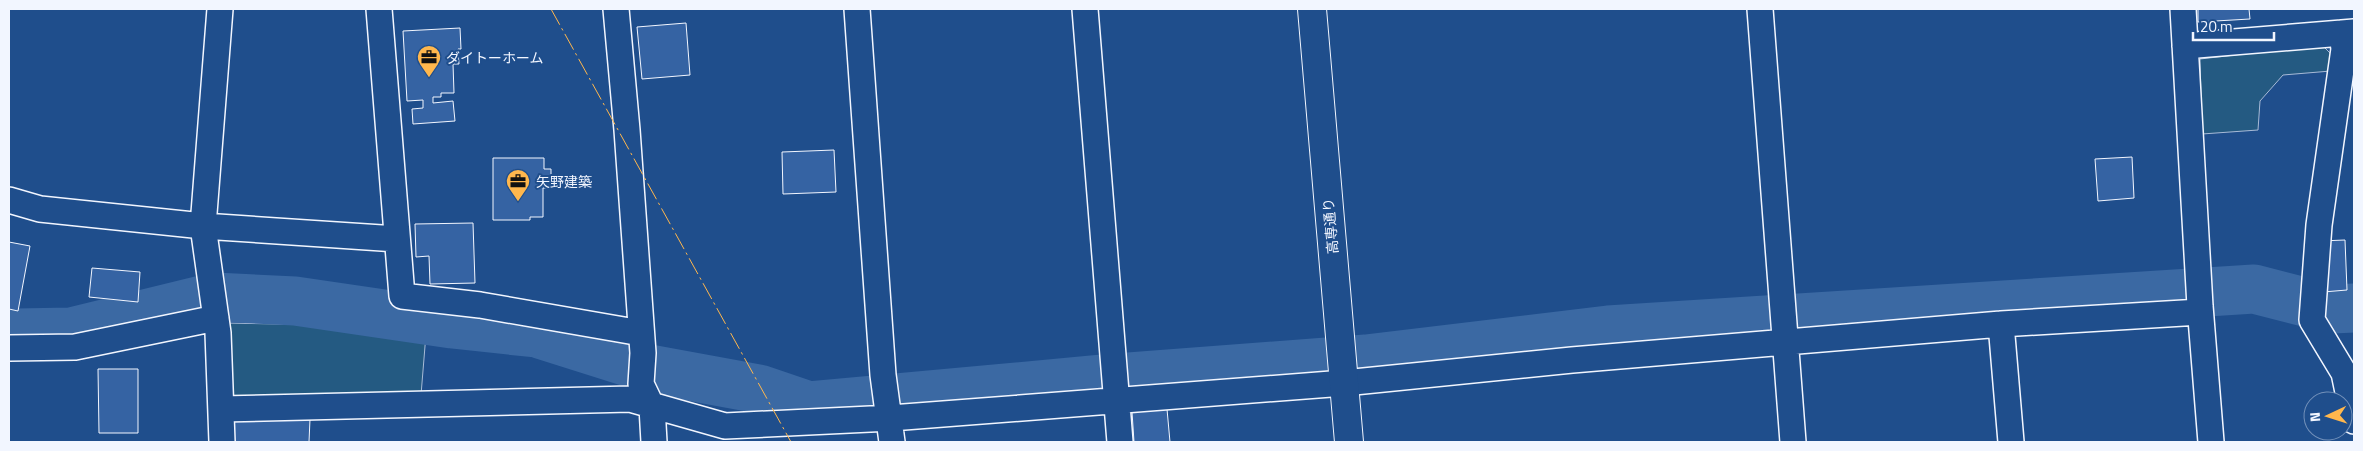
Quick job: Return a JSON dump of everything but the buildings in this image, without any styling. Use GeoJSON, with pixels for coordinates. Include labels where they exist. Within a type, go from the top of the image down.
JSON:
{"type":"FeatureCollection","features":[{"type":"Feature","properties":{"kind":"street"},"geometry":{"type":"LineString","coordinates":[[220,9],[203,226],[216,315],[222,442]]}},
{"type":"Feature","properties":{"kind":"street"},"geometry":{"type":"LineString","coordinates":[[378,9],[402,296],[480,305],[641,333]]}},
{"type":"Feature","properties":{"kind":"street"},"geometry":{"type":"LineString","coordinates":[[616,9],[627,130],[641,333],[642,384],[652,407],[654,442]]}},
{"type":"Feature","properties":{"kind":"street"},"geometry":{"type":"LineString","coordinates":[[857,9],[883,374],[891,430]]}},
{"type":"Feature","properties":{"kind":"street"},"geometry":{"type":"LineString","coordinates":[[1085,9],[1120,442]]}},
{"type":"Feature","properties":{"kind":"street","name":"高専通り"},"geometry":{"type":"LineString","coordinates":[[1312,9],[1339,343],[1349,442]]}},
{"type":"Feature","properties":{"kind":"street"},"geometry":{"type":"LineString","coordinates":[[1760,9],[1793,442]]}},
{"type":"Feature","properties":{"kind":"street"},"geometry":{"type":"LineString","coordinates":[[2183,9],[2198,280],[2211,442]]}},
{"type":"Feature","properties":{"kind":"street"},"geometry":{"type":"LineString","coordinates":[[2185,46],[2348,32],[2319,225],[2312,320],[2344,373],[2354,421]]}},
{"type":"Feature","properties":{"kind":"street"},"geometry":{"type":"LineString","coordinates":[[9,200],[40,209],[203,226],[397,239]]}},
{"type":"Feature","properties":{"kind":"street"},"geometry":{"type":"LineString","coordinates":[[221,408],[630,399],[652,407],[724,426],[891,430],[1116,401],[1343,380],[2200,309]]}},
{"type":"Feature","properties":{"kind":"street"},"geometry":{"type":"LineString","coordinates":[[9,348],[75,347],[216,315]]}},
{"type":"Feature","properties":{"kind":"street"},"geometry":{"type":"LineString","coordinates":[[2002,324],[2011,442]]}},
{"type":"Feature","properties":{"kind":"shaded area"},"geometry":{"type":"Polygon","coordinates":[[[2322,45],[2335,58],[2331,71],[2283,75],[2260,101],[2258,130],[2202,134],[2200,59],[2322,45]]]}},
{"type":"Feature","properties":{"kind":"shaded area"},"geometry":{"type":"Polygon","coordinates":[[[225,323],[330,325],[426,334],[421,395],[228,399],[225,323]]]}},
{"type":"Feature","properties":{"kind":"waterway"},"geometry":{"type":"LineString","coordinates":[[9,331],[17,333],[71,332],[214,297],[295,301],[452,324],[536,333],[650,369],[759,389],[809,406],[1103,379],[1366,359],[1608,330],[2254,289],[2332,309],[2354,308]]}},
{"type":"Feature","properties":{"kind":"power"},"geometry":{"type":"LineString","coordinates":[[551,9],[791,442]]}},
{"type":"Feature","properties":{"kind":"place","name":"ダイトーホーム"},"geometry":{"type":"Point","coordinates":[429,78]}},
{"type":"Feature","properties":{"kind":"place","name":"矢野建築"},"geometry":{"type":"Point","coordinates":[518,202]}}]}
